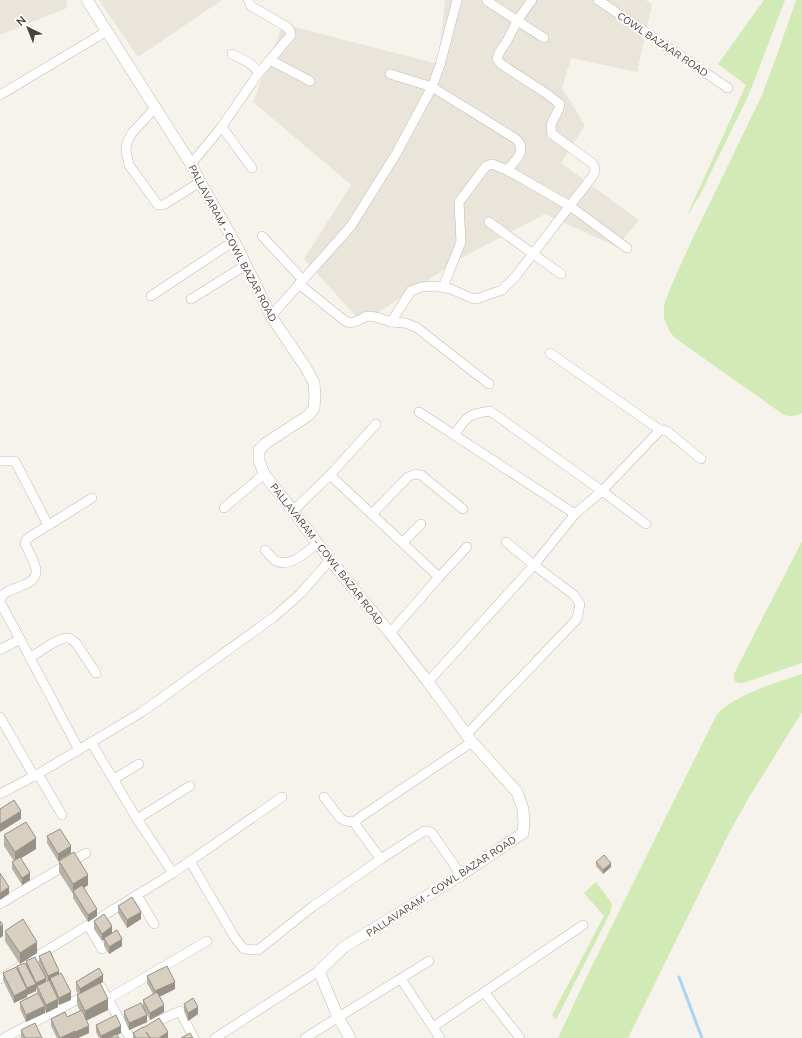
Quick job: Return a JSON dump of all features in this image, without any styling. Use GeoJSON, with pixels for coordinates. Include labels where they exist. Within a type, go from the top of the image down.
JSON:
{"type":"FeatureCollection","features":[{"type":"Feature","properties":{"kind":"street","name":"PALLAVARAM - COWL BAZAR ROAD"},"geometry":{"type":"LineString","coordinates":[[87,0],[191,164],[234,241],[271,316],[306,368],[314,383],[314,408],[309,415],[266,443],[259,450],[258,460],[264,474],[294,511],[330,560],[390,633],[470,738],[516,792],[523,809],[524,833],[461,875],[344,947],[319,971]]}},
{"type":"Feature","properties":{"kind":"street"},"geometry":{"type":"LineString","coordinates":[[191,164],[222,127],[258,74],[291,35],[287,27],[251,6],[248,0]]}},
{"type":"Feature","properties":{"kind":"street"},"geometry":{"type":"LineString","coordinates":[[271,316],[351,226],[396,154],[432,87],[440,66],[456,0]]}},
{"type":"Feature","properties":{"kind":"street"},"geometry":{"type":"LineString","coordinates":[[391,322],[411,291],[421,288],[435,286],[451,289],[476,299],[502,290],[515,278],[596,171],[592,163],[552,134],[551,125],[560,104],[501,64],[498,59],[499,53],[517,21],[532,0]]}},
{"type":"Feature","properties":{"kind":"street","name":"COWL BAZAAR ROAD"},"geometry":{"type":"LineString","coordinates":[[598,0],[728,88]]}},
{"type":"Feature","properties":{"kind":"street"},"geometry":{"type":"LineString","coordinates":[[487,1],[544,38]]}},
{"type":"Feature","properties":{"kind":"street"},"geometry":{"type":"LineString","coordinates":[[0,94],[107,31]]}},
{"type":"Feature","properties":{"kind":"street"},"geometry":{"type":"LineString","coordinates":[[232,54],[257,69],[258,74]]}},
{"type":"Feature","properties":{"kind":"street"},"geometry":{"type":"LineString","coordinates":[[270,60],[310,81]]}},
{"type":"Feature","properties":{"kind":"street"},"geometry":{"type":"LineString","coordinates":[[390,74],[432,87],[516,139],[521,146],[521,151],[507,170]]}},
{"type":"Feature","properties":{"kind":"street"},"geometry":{"type":"LineString","coordinates":[[156,107],[132,133],[127,142],[126,151],[129,165],[158,204],[162,205],[166,204],[200,182]]}},
{"type":"Feature","properties":{"kind":"street"},"geometry":{"type":"LineString","coordinates":[[222,127],[252,168]]}},
{"type":"Feature","properties":{"kind":"street"},"geometry":{"type":"LineString","coordinates":[[443,288],[461,242],[459,202],[486,166],[492,164],[507,170],[570,206],[628,248]]}},
{"type":"Feature","properties":{"kind":"street"},"geometry":{"type":"LineString","coordinates":[[489,222],[561,274]]}},
{"type":"Feature","properties":{"kind":"street"},"geometry":{"type":"LineString","coordinates":[[262,236],[301,282],[345,322],[350,323],[367,316],[376,317],[391,322],[405,323],[416,327],[489,384]]}},
{"type":"Feature","properties":{"kind":"street"},"geometry":{"type":"LineString","coordinates":[[151,296],[234,241]]}},
{"type":"Feature","properties":{"kind":"street"},"geometry":{"type":"LineString","coordinates":[[191,299],[246,265]]}},
{"type":"Feature","properties":{"kind":"street"},"geometry":{"type":"LineString","coordinates":[[550,353],[660,430],[667,431],[701,459]]}},
{"type":"Feature","properties":{"kind":"street"},"geometry":{"type":"LineString","coordinates":[[454,435],[467,417],[478,412],[490,411],[646,524]]}},
{"type":"Feature","properties":{"kind":"street"},"geometry":{"type":"LineString","coordinates":[[419,412],[574,514]]}},
{"type":"Feature","properties":{"kind":"street"},"geometry":{"type":"LineString","coordinates":[[294,511],[330,475],[376,424]]}},
{"type":"Feature","properties":{"kind":"street"},"geometry":{"type":"LineString","coordinates":[[428,682],[534,565],[574,514],[602,491],[660,430]]}},
{"type":"Feature","properties":{"kind":"street"},"geometry":{"type":"LineString","coordinates":[[0,461],[14,461],[48,525]]}},
{"type":"Feature","properties":{"kind":"street"},"geometry":{"type":"LineString","coordinates":[[224,508],[264,474]]}},
{"type":"Feature","properties":{"kind":"street"},"geometry":{"type":"LineString","coordinates":[[372,514],[407,478],[416,474],[421,475],[463,509]]}},
{"type":"Feature","properties":{"kind":"street"},"geometry":{"type":"LineString","coordinates":[[330,475],[439,577]]}},
{"type":"Feature","properties":{"kind":"street"},"geometry":{"type":"LineString","coordinates":[[79,750],[0,602],[0,598],[4,593],[31,581],[35,576],[36,569],[25,544],[26,540],[92,498]]}},
{"type":"Feature","properties":{"kind":"street"},"geometry":{"type":"LineString","coordinates":[[403,542],[421,524]]}},
{"type":"Feature","properties":{"kind":"street"},"geometry":{"type":"LineString","coordinates":[[324,798],[340,818],[344,821],[355,822],[470,738],[577,619],[580,604],[574,595],[506,542]]}},
{"type":"Feature","properties":{"kind":"street"},"geometry":{"type":"LineString","coordinates":[[265,550],[276,561],[283,563],[296,560],[318,543]]}},
{"type":"Feature","properties":{"kind":"street"},"geometry":{"type":"LineString","coordinates":[[390,633],[467,547]]}},
{"type":"Feature","properties":{"kind":"street"},"geometry":{"type":"LineString","coordinates":[[0,794],[36,775],[142,712],[274,617],[300,594],[330,560]]}},
{"type":"Feature","properties":{"kind":"street"},"geometry":{"type":"LineString","coordinates":[[30,658],[66,638],[76,643],[96,674]]}},
{"type":"Feature","properties":{"kind":"street"},"geometry":{"type":"LineString","coordinates":[[0,650],[20,639]]}},
{"type":"Feature","properties":{"kind":"street"},"geometry":{"type":"LineString","coordinates":[[0,717],[62,815]]}},
{"type":"Feature","properties":{"kind":"street"},"geometry":{"type":"LineString","coordinates":[[92,742],[138,819],[174,873]]}},
{"type":"Feature","properties":{"kind":"street"},"geometry":{"type":"LineString","coordinates":[[114,779],[139,764]]}},
{"type":"Feature","properties":{"kind":"street"},"geometry":{"type":"LineString","coordinates":[[138,819],[190,786]]}},
{"type":"Feature","properties":{"kind":"street"},"geometry":{"type":"LineString","coordinates":[[0,979],[174,873],[282,797]]}},
{"type":"Feature","properties":{"kind":"street"},"geometry":{"type":"LineString","coordinates":[[355,822],[357,827],[381,859]]}},
{"type":"Feature","properties":{"kind":"street"},"geometry":{"type":"LineString","coordinates":[[190,861],[235,938],[244,949],[258,950],[312,908],[381,859],[424,831],[428,830],[432,833],[461,875]]}},
{"type":"Feature","properties":{"kind":"street"},"geometry":{"type":"LineString","coordinates":[[0,904],[86,853]]}},
{"type":"Feature","properties":{"kind":"street"},"geometry":{"type":"LineString","coordinates":[[137,895],[154,924]]}},
{"type":"Feature","properties":{"kind":"street"},"geometry":{"type":"LineString","coordinates":[[88,925],[102,949]]}},
{"type":"Feature","properties":{"kind":"street"},"geometry":{"type":"LineString","coordinates":[[433,1027],[583,925]]}},
{"type":"Feature","properties":{"kind":"street"},"geometry":{"type":"LineString","coordinates":[[108,999],[207,942]]}},
{"type":"Feature","properties":{"kind":"street"},"geometry":{"type":"LineString","coordinates":[[305,1038],[429,961]]}},
{"type":"Feature","properties":{"kind":"street"},"geometry":{"type":"LineString","coordinates":[[215,1038],[319,971],[338,1017],[350,1038]]}},
{"type":"Feature","properties":{"kind":"street"},"geometry":{"type":"LineString","coordinates":[[401,978],[440,1038]]}},
{"type":"Feature","properties":{"kind":"street"},"geometry":{"type":"LineString","coordinates":[[2,1037],[102,987],[108,999],[134,1034],[180,1011],[194,1038]]}},
{"type":"Feature","properties":{"kind":"street"},"geometry":{"type":"LineString","coordinates":[[484,992],[520,1038]]}},
{"type":"Feature","properties":{"kind":"shaded area"},"geometry":{"type":"Polygon","coordinates":[[[0,0],[66,0],[67,8],[0,35],[0,0]]]}},
{"type":"Feature","properties":{"kind":"shaded area"},"geometry":{"type":"Polygon","coordinates":[[[99,0],[222,0],[138,57],[99,0]]]}},
{"type":"Feature","properties":{"kind":"shaded area"},"geometry":{"type":"Polygon","coordinates":[[[445,0],[646,0],[652,5],[637,72],[571,58],[562,88],[585,125],[561,163],[639,220],[617,247],[545,214],[465,256],[362,323],[304,259],[351,185],[253,102],[283,24],[438,64],[445,0]]]}},
{"type":"Feature","properties":{"kind":"green space"},"geometry":{"type":"Polygon","coordinates":[[[764,0],[785,0],[750,92],[701,193],[686,218],[746,85],[718,64],[764,0]]]}},
{"type":"Feature","properties":{"kind":"green space"},"geometry":{"type":"Polygon","coordinates":[[[796,0],[802,0],[802,413],[791,416],[784,415],[675,338],[670,332],[664,319],[664,305],[689,246],[762,95],[796,0]]]}},
{"type":"Feature","properties":{"kind":"green space"},"geometry":{"type":"Polygon","coordinates":[[[802,541],[802,663],[743,683],[738,683],[734,680],[734,674],[802,541]]]}},
{"type":"Feature","properties":{"kind":"green space"},"geometry":{"type":"Polygon","coordinates":[[[802,674],[802,712],[748,799],[729,833],[628,1038],[558,1038],[586,978],[716,716],[732,702],[743,696],[802,674]]]}},
{"type":"Feature","properties":{"kind":"green space"},"geometry":{"type":"Polygon","coordinates":[[[596,882],[611,902],[612,906],[610,913],[556,1020],[552,1015],[604,916],[584,893],[596,882]]]}},
{"type":"Feature","properties":{"kind":"building"},"geometry":{"type":"Polygon","coordinates":[[[14,800],[21,811],[0,824],[0,809],[14,800]]]}},
{"type":"Feature","properties":{"kind":"building"},"geometry":{"type":"Polygon","coordinates":[[[26,822],[36,838],[15,852],[4,835],[26,822]]]}},
{"type":"Feature","properties":{"kind":"building"},"geometry":{"type":"Polygon","coordinates":[[[60,829],[71,846],[58,854],[47,836],[60,829]]]}},
{"type":"Feature","properties":{"kind":"building"},"geometry":{"type":"Polygon","coordinates":[[[74,852],[88,875],[73,884],[59,861],[74,852]]]}},
{"type":"Feature","properties":{"kind":"building"},"geometry":{"type":"Polygon","coordinates":[[[604,855],[611,863],[603,870],[596,862],[604,855]]]}},
{"type":"Feature","properties":{"kind":"building"},"geometry":{"type":"Polygon","coordinates":[[[20,857],[30,873],[22,878],[12,862],[20,857]]]}},
{"type":"Feature","properties":{"kind":"building"},"geometry":{"type":"Polygon","coordinates":[[[0,873],[9,887],[0,893],[0,873]]]}},
{"type":"Feature","properties":{"kind":"building"},"geometry":{"type":"Polygon","coordinates":[[[82,885],[97,909],[88,915],[73,891],[82,885]]]}},
{"type":"Feature","properties":{"kind":"building"},"geometry":{"type":"Polygon","coordinates":[[[132,897],[141,912],[127,920],[118,906],[132,897]]]}},
{"type":"Feature","properties":{"kind":"building"},"geometry":{"type":"Polygon","coordinates":[[[104,914],[112,926],[102,934],[94,921],[104,914]]]}},
{"type":"Feature","properties":{"kind":"building"},"geometry":{"type":"Polygon","coordinates":[[[23,919],[37,942],[20,953],[5,931],[23,919]]]}},
{"type":"Feature","properties":{"kind":"building"},"geometry":{"type":"Polygon","coordinates":[[[117,930],[122,939],[109,947],[104,938],[117,930]]]}},
{"type":"Feature","properties":{"kind":"building"},"geometry":{"type":"Polygon","coordinates":[[[50,951],[59,971],[48,976],[39,956],[50,951]]]}},
{"type":"Feature","properties":{"kind":"building"},"geometry":{"type":"Polygon","coordinates":[[[35,957],[46,978],[36,983],[26,961],[35,957]]]}},
{"type":"Feature","properties":{"kind":"building"},"geometry":{"type":"Polygon","coordinates":[[[25,963],[36,984],[27,988],[17,966],[25,963]]]}},
{"type":"Feature","properties":{"kind":"building"},"geometry":{"type":"Polygon","coordinates":[[[167,966],[175,982],[155,991],[147,976],[167,966]]]}},
{"type":"Feature","properties":{"kind":"building"},"geometry":{"type":"Polygon","coordinates":[[[16,967],[27,989],[14,996],[3,973],[16,967]]]}},
{"type":"Feature","properties":{"kind":"building"},"geometry":{"type":"Polygon","coordinates":[[[99,968],[103,975],[80,989],[76,982],[99,968]]]}},
{"type":"Feature","properties":{"kind":"building"},"geometry":{"type":"Polygon","coordinates":[[[61,973],[71,992],[59,998],[50,978],[61,973]]]}},
{"type":"Feature","properties":{"kind":"building"},"geometry":{"type":"Polygon","coordinates":[[[49,980],[58,999],[46,1005],[37,986],[49,980]]]}},
{"type":"Feature","properties":{"kind":"building"},"geometry":{"type":"Polygon","coordinates":[[[100,983],[108,999],[85,1011],[77,995],[100,983]]]}},
{"type":"Feature","properties":{"kind":"building"},"geometry":{"type":"Polygon","coordinates":[[[157,992],[164,1005],[150,1013],[143,1000],[157,992]]]}},
{"type":"Feature","properties":{"kind":"building"},"geometry":{"type":"Polygon","coordinates":[[[38,993],[45,1006],[26,1015],[20,1002],[38,993]]]}},
{"type":"Feature","properties":{"kind":"building"},"geometry":{"type":"Polygon","coordinates":[[[193,998],[198,1007],[188,1013],[184,1004],[193,998]]]}},
{"type":"Feature","properties":{"kind":"building"},"geometry":{"type":"Polygon","coordinates":[[[141,1003],[147,1015],[129,1023],[124,1011],[141,1003]]]}},
{"type":"Feature","properties":{"kind":"building"},"geometry":{"type":"Polygon","coordinates":[[[82,1010],[89,1026],[60,1038],[51,1019],[65,1012],[67,1017],[82,1010]]]}},
{"type":"Feature","properties":{"kind":"building"},"geometry":{"type":"Polygon","coordinates":[[[116,1015],[121,1026],[101,1036],[96,1025],[116,1015]]]}},
{"type":"Feature","properties":{"kind":"building"},"geometry":{"type":"Polygon","coordinates":[[[159,1018],[168,1032],[159,1038],[136,1038],[133,1033],[159,1018]]]}},
{"type":"Feature","properties":{"kind":"building"},"geometry":{"type":"Polygon","coordinates":[[[35,1023],[42,1038],[25,1038],[21,1030],[35,1023]]]}},
{"type":"Feature","properties":{"kind":"building"},"geometry":{"type":"Polygon","coordinates":[[[190,1033],[193,1038],[181,1038],[190,1033]]]}},
{"type":"Feature","properties":{"kind":"building"},"geometry":{"type":"Polygon","coordinates":[[[116,1034],[119,1038],[109,1038],[116,1034]]]}},
{"type":"Feature","properties":{"kind":"waterway"},"geometry":{"type":"LineString","coordinates":[[679,977],[702,1038]]}}]}
